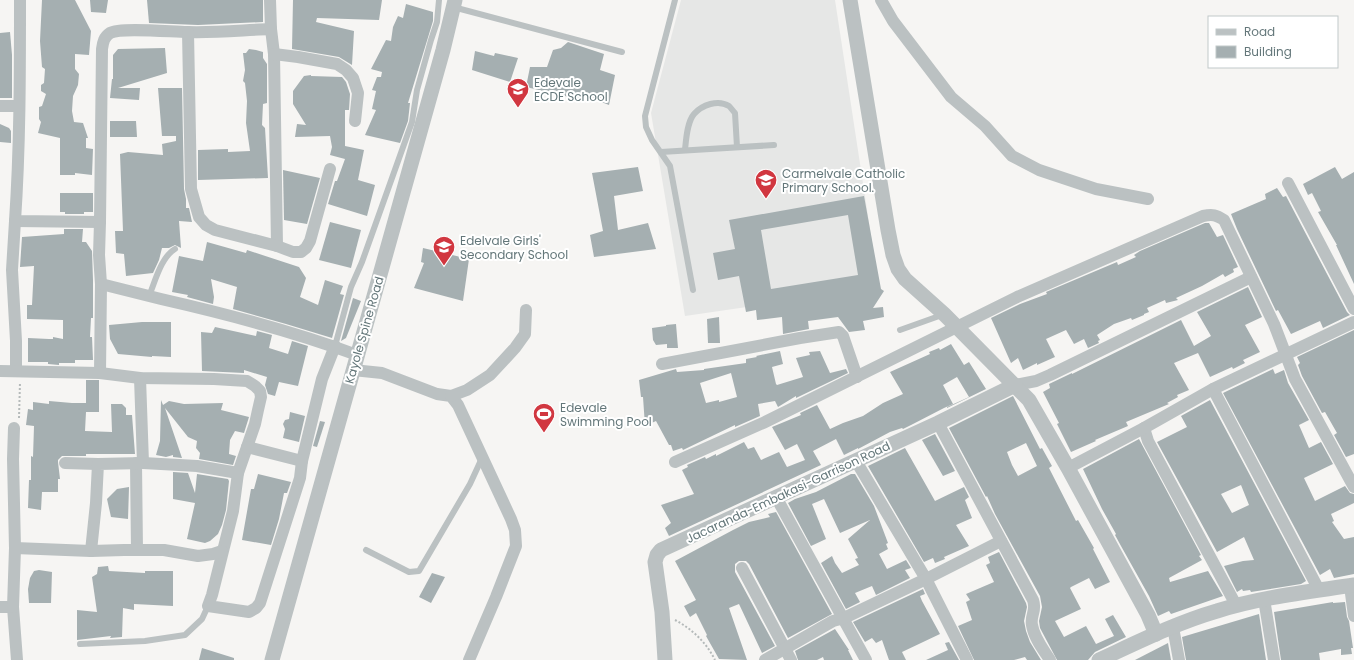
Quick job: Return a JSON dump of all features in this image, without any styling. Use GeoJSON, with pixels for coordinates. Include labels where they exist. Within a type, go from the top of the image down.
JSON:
{"type":"FeatureCollection","features":[{"type":"Feature","properties":{"kind":"street"},"geometry":{"type":"LineString","coordinates":[[18,371],[16,341],[6,270],[15,221],[18,176],[21,72],[20,0]]}},
{"type":"Feature","properties":{"kind":"street"},"geometry":{"type":"LineString","coordinates":[[270,0],[274,54],[277,246]]}},
{"type":"Feature","properties":{"kind":"street"},"geometry":{"type":"LineString","coordinates":[[850,0],[893,254],[898,269],[905,279],[944,314],[1016,385],[1029,400],[1148,615],[1156,634]]}},
{"type":"Feature","properties":{"kind":"street"},"geometry":{"type":"LineString","coordinates":[[881,0],[893,21],[952,97],[985,126],[1012,156],[1039,170],[1096,189],[1148,199]]}},
{"type":"Feature","properties":{"kind":"street","name":"Kayole Spine Road"},"geometry":{"type":"LineString","coordinates":[[272,660],[353,370],[424,93],[444,50],[454,4]]}},
{"type":"Feature","properties":{"kind":"street"},"geometry":{"type":"LineString","coordinates":[[100,374],[101,284],[99,255],[102,49],[104,39],[111,32],[122,31],[188,32],[271,29]]}},
{"type":"Feature","properties":{"kind":"street"},"geometry":{"type":"LineString","coordinates":[[188,32],[190,183],[194,203],[199,217],[206,225],[215,230],[277,246],[293,252],[301,252],[306,248],[310,241],[330,169]]}},
{"type":"Feature","properties":{"kind":"street"},"geometry":{"type":"LineString","coordinates":[[274,54],[337,64],[346,70],[353,78],[358,92],[355,121]]}},
{"type":"Feature","properties":{"kind":"street"},"geometry":{"type":"LineString","coordinates":[[0,106],[19,106]]}},
{"type":"Feature","properties":{"kind":"street"},"geometry":{"type":"LineString","coordinates":[[1288,184],[1354,309]]}},
{"type":"Feature","properties":{"kind":"street"},"geometry":{"type":"LineString","coordinates":[[675,462],[763,423],[857,377],[955,326],[1016,297],[1203,216],[1212,214],[1224,220],[1274,324],[1295,379],[1354,487]]}},
{"type":"Feature","properties":{"kind":"street"},"geometry":{"type":"LineString","coordinates":[[15,221],[100,222]]}},
{"type":"Feature","properties":{"kind":"street"},"geometry":{"type":"LineString","coordinates":[[1016,385],[1036,381],[1050,375],[1251,277]]}},
{"type":"Feature","properties":{"kind":"street"},"geometry":{"type":"LineString","coordinates":[[101,284],[269,326],[335,346],[357,355]]}},
{"type":"Feature","properties":{"kind":"street"},"geometry":{"type":"LineString","coordinates":[[353,370],[382,373],[437,394],[451,396],[467,390],[490,375],[515,348],[525,334],[526,310]]}},
{"type":"Feature","properties":{"kind":"street"},"geometry":{"type":"LineString","coordinates":[[1068,468],[1144,428],[1213,389],[1354,322]]}},
{"type":"Feature","properties":{"kind":"street"},"geometry":{"type":"LineString","coordinates":[[662,364],[776,342],[839,332],[843,336],[857,377]]}},
{"type":"Feature","properties":{"kind":"street"},"geometry":{"type":"LineString","coordinates":[[0,371],[100,374],[140,378],[214,378],[246,381],[255,386],[260,391],[261,397],[255,424],[238,473],[233,511],[208,606],[249,612],[256,608],[260,603],[300,478],[302,461],[322,379],[335,346]]}},
{"type":"Feature","properties":{"kind":"street"},"geometry":{"type":"LineString","coordinates":[[138,550],[140,378]]}},
{"type":"Feature","properties":{"kind":"street","name":"Jacaranda-Embakasi-Garrison Road"},"geometry":{"type":"LineString","coordinates":[[665,660],[662,612],[654,562],[661,550],[938,423],[1016,385]]}},
{"type":"Feature","properties":{"kind":"street"},"geometry":{"type":"LineString","coordinates":[[1213,389],[1319,590]]}},
{"type":"Feature","properties":{"kind":"street"},"geometry":{"type":"LineString","coordinates":[[451,396],[458,405],[515,530],[516,546],[469,660]]}},
{"type":"Feature","properties":{"kind":"street"},"geometry":{"type":"LineString","coordinates":[[938,423],[1035,606],[1031,623],[1033,632],[1050,660]]}},
{"type":"Feature","properties":{"kind":"street"},"geometry":{"type":"LineString","coordinates":[[14,428],[13,459],[15,548],[13,606],[17,660]]}},
{"type":"Feature","properties":{"kind":"street"},"geometry":{"type":"LineString","coordinates":[[1144,428],[1148,441],[1236,606]]}},
{"type":"Feature","properties":{"kind":"street"},"geometry":{"type":"LineString","coordinates":[[247,447],[302,461]]}},
{"type":"Feature","properties":{"kind":"street"},"geometry":{"type":"LineString","coordinates":[[856,460],[926,579],[967,660]]}},
{"type":"Feature","properties":{"kind":"street"},"geometry":{"type":"LineString","coordinates":[[65,463],[140,463],[197,466],[238,473]]}},
{"type":"Feature","properties":{"kind":"street"},"geometry":{"type":"LineString","coordinates":[[91,551],[98,464]]}},
{"type":"Feature","properties":{"kind":"street"},"geometry":{"type":"LineString","coordinates":[[776,497],[866,660]]}},
{"type":"Feature","properties":{"kind":"street"},"geometry":{"type":"LineString","coordinates":[[765,660],[833,621],[844,618],[926,579],[1001,541]]}},
{"type":"Feature","properties":{"kind":"street"},"geometry":{"type":"LineString","coordinates":[[15,548],[91,551],[164,550],[198,556],[222,551]]}},
{"type":"Feature","properties":{"kind":"street"},"geometry":{"type":"LineString","coordinates":[[742,568],[791,660]]}},
{"type":"Feature","properties":{"kind":"street"},"geometry":{"type":"LineString","coordinates":[[1100,660],[1191,619],[1264,599],[1352,586],[1354,616]]}},
{"type":"Feature","properties":{"kind":"street"},"geometry":{"type":"LineString","coordinates":[[1264,599],[1274,660]]}},
{"type":"Feature","properties":{"kind":"street"},"geometry":{"type":"LineString","coordinates":[[0,607],[13,606]]}},
{"type":"Feature","properties":{"kind":"street"},"geometry":{"type":"LineString","coordinates":[[1173,627],[1179,660]]}},
{"type":"Feature","properties":{"kind":"lane"},"geometry":{"type":"LineString","coordinates":[[335,346],[351,287],[362,262],[412,122],[424,93],[431,40],[437,22],[439,0]]}},
{"type":"Feature","properties":{"kind":"lane"},"geometry":{"type":"LineString","coordinates":[[675,0],[646,116],[646,128],[652,140],[670,166],[693,290]]}},
{"type":"Feature","properties":{"kind":"lane"},"geometry":{"type":"LineString","coordinates":[[454,4],[622,52]]}},
{"type":"Feature","properties":{"kind":"lane"},"geometry":{"type":"LineString","coordinates":[[685,150],[688,128],[694,114],[706,105],[716,103],[728,106],[735,113],[737,147]]}},
{"type":"Feature","properties":{"kind":"lane"},"geometry":{"type":"LineString","coordinates":[[661,152],[774,145]]}},
{"type":"Feature","properties":{"kind":"lane"},"geometry":{"type":"LineString","coordinates":[[149,296],[164,261],[175,249]]}},
{"type":"Feature","properties":{"kind":"lane"},"geometry":{"type":"LineString","coordinates":[[900,330],[944,314]]}},
{"type":"Feature","properties":{"kind":"lane"},"geometry":{"type":"LineString","coordinates":[[366,550],[409,572],[419,571],[470,484],[482,458]]}},
{"type":"Feature","properties":{"kind":"lane"},"geometry":{"type":"LineString","coordinates":[[80,644],[145,641],[185,635],[202,619],[208,606]]}},
{"type":"Feature","properties":{"kind":"path"},"geometry":{"type":"LineString","coordinates":[[14,428],[19,418],[18,371]]}},
{"type":"Feature","properties":{"kind":"path"},"geometry":{"type":"LineString","coordinates":[[662,612],[688,627],[706,644],[715,660]]}},
{"type":"Feature","properties":{"kind":"shaded area","name":"Carmelvale Catholic Primary School."},"geometry":{"type":"Polygon","coordinates":[[[681,0],[835,0],[879,288],[685,316],[651,113],[681,0]]]}},
{"type":"Feature","properties":{"kind":"building"},"geometry":{"type":"Polygon","coordinates":[[[42,0],[75,0],[91,31],[89,55],[75,54],[75,69],[79,74],[78,85],[73,96],[72,111],[74,122],[83,123],[88,138],[86,138],[86,148],[93,149],[92,175],[75,173],[75,175],[60,175],[60,138],[38,133],[41,122],[39,119],[39,107],[42,106],[46,94],[41,91],[41,85],[44,83],[45,69],[42,67],[40,41],[42,0]]]}},
{"type":"Feature","properties":{"kind":"building"},"geometry":{"type":"Polygon","coordinates":[[[90,0],[108,0],[106,13],[91,12],[90,0]]]}},
{"type":"Feature","properties":{"kind":"building"},"geometry":{"type":"Polygon","coordinates":[[[147,0],[263,0],[263,22],[198,25],[149,23],[147,0]]]}},
{"type":"Feature","properties":{"kind":"building"},"geometry":{"type":"Polygon","coordinates":[[[293,0],[382,0],[379,20],[317,18],[316,22],[354,31],[352,65],[339,57],[292,49],[293,0]]]}},
{"type":"Feature","properties":{"kind":"building"},"geometry":{"type":"Polygon","coordinates":[[[406,4],[433,12],[433,21],[408,103],[410,103],[408,121],[400,143],[365,135],[376,110],[372,109],[376,91],[372,90],[377,77],[381,77],[382,72],[371,69],[386,40],[391,41],[393,27],[398,16],[403,18],[406,4]]]}},
{"type":"Feature","properties":{"kind":"building"},"geometry":{"type":"Polygon","coordinates":[[[10,32],[12,55],[12,98],[0,98],[0,33],[10,32]]]}},
{"type":"Feature","properties":{"kind":"building"},"geometry":{"type":"Polygon","coordinates":[[[568,42],[604,54],[600,70],[615,75],[609,105],[586,96],[582,100],[526,87],[530,67],[547,67],[553,50],[561,48],[568,42]]]}},
{"type":"Feature","properties":{"kind":"building"},"geometry":{"type":"Polygon","coordinates":[[[165,48],[167,73],[118,88],[140,88],[139,100],[110,98],[113,79],[113,55],[118,49],[165,48]]]}},
{"type":"Feature","properties":{"kind":"building"},"geometry":{"type":"Polygon","coordinates":[[[249,49],[263,52],[263,58],[267,64],[267,103],[263,104],[262,125],[265,128],[268,178],[198,180],[198,150],[228,149],[228,152],[250,151],[246,123],[247,101],[245,83],[243,81],[245,70],[243,53],[246,53],[249,49]]]}},
{"type":"Feature","properties":{"kind":"building"},"geometry":{"type":"Polygon","coordinates":[[[475,51],[494,56],[495,53],[518,58],[510,82],[472,70],[475,51]]]}},
{"type":"Feature","properties":{"kind":"building"},"geometry":{"type":"Polygon","coordinates":[[[304,76],[342,77],[346,82],[350,94],[349,110],[345,110],[345,146],[364,150],[358,180],[375,185],[367,216],[328,204],[335,181],[337,181],[345,159],[330,155],[332,147],[330,136],[295,137],[297,124],[306,125],[293,104],[293,91],[304,76]]]}},
{"type":"Feature","properties":{"kind":"building"},"geometry":{"type":"Polygon","coordinates":[[[158,88],[182,88],[184,189],[186,208],[189,208],[192,222],[179,221],[181,248],[175,245],[169,248],[162,248],[159,260],[153,273],[126,276],[124,254],[116,253],[115,231],[123,231],[120,154],[128,152],[163,155],[162,144],[176,141],[176,136],[162,136],[158,88]]]}},
{"type":"Feature","properties":{"kind":"building"},"geometry":{"type":"Polygon","coordinates":[[[110,121],[136,121],[137,137],[110,137],[110,121]]]}},
{"type":"Feature","properties":{"kind":"building"},"geometry":{"type":"Polygon","coordinates":[[[0,124],[9,128],[11,131],[11,143],[0,142],[0,124]]]}},
{"type":"Feature","properties":{"kind":"building"},"geometry":{"type":"Polygon","coordinates":[[[638,167],[643,191],[614,196],[618,230],[648,223],[656,249],[594,257],[590,235],[603,231],[592,173],[638,167]]]}},
{"type":"Feature","properties":{"kind":"building"},"geometry":{"type":"Polygon","coordinates":[[[1335,167],[1342,179],[1354,172],[1354,284],[1337,245],[1318,212],[1321,211],[1312,193],[1308,195],[1303,184],[1335,167]]]}},
{"type":"Feature","properties":{"kind":"building"},"geometry":{"type":"Polygon","coordinates":[[[283,170],[320,178],[307,224],[284,220],[283,170]]]}},
{"type":"Feature","properties":{"kind":"building"},"geometry":{"type":"Polygon","coordinates":[[[1277,188],[1283,197],[1286,196],[1347,312],[1350,315],[1323,328],[1320,321],[1291,334],[1278,310],[1276,311],[1231,214],[1266,199],[1265,194],[1277,188]]]}},
{"type":"Feature","properties":{"kind":"building"},"geometry":{"type":"Polygon","coordinates":[[[60,193],[93,193],[93,212],[84,212],[84,214],[65,214],[65,212],[60,212],[60,193]]]}},
{"type":"Feature","properties":{"kind":"building"},"geometry":{"type":"Polygon","coordinates":[[[864,196],[881,289],[884,291],[873,308],[883,307],[884,317],[863,321],[865,330],[849,332],[838,317],[808,321],[809,329],[783,334],[782,317],[757,320],[756,310],[746,312],[739,276],[718,280],[713,253],[735,249],[729,220],[864,196]],[[848,215],[761,230],[771,289],[858,275],[848,215]]]}},
{"type":"Feature","properties":{"kind":"building"},"geometry":{"type":"Polygon","coordinates":[[[330,222],[361,230],[351,268],[319,260],[330,222]]]}},
{"type":"Feature","properties":{"kind":"building"},"geometry":{"type":"Polygon","coordinates":[[[1205,223],[1209,223],[1217,237],[1223,235],[1238,267],[1233,269],[1234,272],[1225,277],[1223,274],[1176,298],[1178,300],[1166,303],[1165,300],[1147,308],[1149,312],[1144,315],[1132,320],[1131,318],[1114,324],[1097,335],[1100,340],[1098,341],[1099,343],[1088,348],[1084,339],[1074,344],[1066,330],[1046,339],[1055,357],[1037,365],[1037,363],[1023,370],[1018,358],[1011,363],[991,318],[1020,304],[1047,294],[1046,292],[1117,262],[1118,265],[1136,257],[1134,255],[1140,251],[1205,223]]]}},
{"type":"Feature","properties":{"kind":"building"},"geometry":{"type":"Polygon","coordinates":[[[64,229],[83,229],[82,242],[86,242],[92,251],[93,318],[91,318],[90,337],[92,337],[93,360],[75,360],[75,363],[59,363],[59,365],[48,364],[48,362],[28,362],[28,338],[53,339],[53,337],[63,339],[63,320],[27,319],[27,305],[32,305],[34,266],[20,267],[22,237],[64,234],[64,229]]]}},
{"type":"Feature","properties":{"kind":"building"},"geometry":{"type":"Polygon","coordinates":[[[207,242],[246,253],[247,250],[299,267],[306,278],[300,297],[318,305],[325,280],[343,286],[340,294],[344,295],[332,338],[233,309],[237,287],[211,279],[214,297],[213,304],[187,297],[188,295],[172,292],[179,256],[203,261],[207,242]]]}},
{"type":"Feature","properties":{"kind":"building"},"geometry":{"type":"Polygon","coordinates":[[[423,248],[469,259],[463,301],[414,288],[424,263],[421,262],[423,248]]]}},
{"type":"Feature","properties":{"kind":"building"},"geometry":{"type":"Polygon","coordinates":[[[1248,287],[1262,317],[1245,325],[1260,352],[1243,360],[1245,363],[1233,369],[1232,367],[1210,377],[1198,353],[1174,363],[1189,390],[1177,395],[1178,397],[1167,403],[1169,404],[1126,422],[1128,426],[1071,452],[1057,424],[1059,423],[1043,392],[1050,388],[1049,384],[1181,320],[1194,346],[1211,336],[1197,312],[1248,287]]]}},
{"type":"Feature","properties":{"kind":"building"},"geometry":{"type":"Polygon","coordinates":[[[353,298],[361,301],[346,338],[341,341],[353,298]]]}},
{"type":"Feature","properties":{"kind":"building"},"geometry":{"type":"Polygon","coordinates":[[[719,317],[720,343],[708,343],[707,319],[719,317]]]}},
{"type":"Feature","properties":{"kind":"building"},"geometry":{"type":"Polygon","coordinates":[[[142,322],[171,322],[171,357],[118,354],[110,339],[109,325],[142,322]]]}},
{"type":"Feature","properties":{"kind":"building"},"geometry":{"type":"Polygon","coordinates":[[[676,324],[678,348],[667,348],[667,344],[656,345],[653,340],[652,328],[676,324]]]}},
{"type":"Feature","properties":{"kind":"building"},"geometry":{"type":"Polygon","coordinates":[[[215,327],[256,336],[257,331],[272,335],[269,348],[288,354],[292,341],[308,346],[298,386],[279,382],[275,396],[268,394],[265,385],[267,377],[244,370],[244,373],[202,371],[201,332],[212,333],[215,327]]]}},
{"type":"Feature","properties":{"kind":"building"},"geometry":{"type":"Polygon","coordinates":[[[1354,330],[1354,454],[1346,457],[1334,435],[1337,433],[1325,412],[1322,413],[1302,376],[1298,365],[1300,363],[1297,357],[1354,330]]]}},
{"type":"Feature","properties":{"kind":"building"},"geometry":{"type":"Polygon","coordinates":[[[951,344],[964,365],[969,362],[986,389],[947,408],[969,397],[957,377],[943,385],[953,404],[944,408],[903,429],[890,432],[844,455],[836,439],[813,451],[821,465],[669,536],[665,528],[671,523],[661,505],[694,494],[682,470],[688,467],[687,465],[705,457],[706,459],[716,454],[716,456],[744,442],[748,449],[754,447],[761,460],[779,452],[787,467],[805,460],[797,444],[785,450],[772,427],[801,415],[800,413],[817,405],[830,429],[863,416],[883,403],[903,394],[890,372],[930,354],[929,352],[939,348],[940,350],[951,344]]]}},
{"type":"Feature","properties":{"kind":"building"},"geometry":{"type":"Polygon","coordinates":[[[780,351],[783,364],[772,367],[777,385],[803,377],[796,358],[810,355],[809,352],[820,351],[830,373],[846,369],[848,373],[796,398],[796,396],[778,407],[775,401],[758,404],[760,416],[735,427],[735,425],[683,450],[682,448],[673,451],[671,445],[669,445],[656,421],[645,426],[643,397],[641,397],[639,380],[676,369],[677,372],[704,370],[746,363],[746,359],[757,357],[756,356],[780,351]],[[731,373],[700,383],[706,403],[719,400],[719,402],[737,397],[731,373]]]}},
{"type":"Feature","properties":{"kind":"building"},"geometry":{"type":"Polygon","coordinates":[[[1273,369],[1275,374],[1284,370],[1288,383],[1309,420],[1299,425],[1309,448],[1321,442],[1333,464],[1304,478],[1315,501],[1345,486],[1350,493],[1354,494],[1354,503],[1331,514],[1334,521],[1332,522],[1344,539],[1354,537],[1354,574],[1334,578],[1330,569],[1320,575],[1223,393],[1273,369]]]}},
{"type":"Feature","properties":{"kind":"building"},"geometry":{"type":"Polygon","coordinates":[[[86,380],[99,380],[99,412],[86,412],[85,431],[112,432],[111,404],[122,404],[126,408],[126,415],[132,415],[135,454],[86,454],[86,456],[62,456],[58,460],[60,479],[58,479],[58,492],[42,492],[41,510],[28,508],[29,480],[31,480],[31,456],[33,457],[34,426],[26,425],[28,409],[33,410],[33,402],[49,404],[49,401],[86,403],[86,380]]]}},
{"type":"Feature","properties":{"kind":"building"},"geometry":{"type":"Polygon","coordinates":[[[1013,396],[1040,449],[1042,448],[1052,466],[1049,468],[1076,521],[1078,520],[1094,548],[1093,549],[1110,582],[1095,589],[1089,578],[1071,587],[1070,588],[1081,609],[1055,621],[1064,637],[1086,626],[1096,644],[1114,636],[1105,619],[1113,615],[1126,637],[1095,652],[1088,660],[1057,660],[1040,628],[1039,621],[1042,607],[1040,596],[949,428],[1013,396]],[[1026,443],[1007,452],[1018,476],[1037,466],[1026,443]]]}},
{"type":"Feature","properties":{"kind":"building"},"geometry":{"type":"Polygon","coordinates":[[[161,400],[163,405],[169,401],[184,404],[223,403],[221,410],[249,417],[244,433],[235,431],[230,440],[229,454],[236,456],[233,465],[199,459],[200,453],[196,448],[197,441],[188,437],[165,408],[182,458],[173,457],[173,455],[166,457],[156,455],[160,441],[161,400]]]}},
{"type":"Feature","properties":{"kind":"building"},"geometry":{"type":"Polygon","coordinates":[[[1210,400],[1306,581],[1301,584],[1251,592],[1250,590],[1243,591],[1242,589],[1237,592],[1224,566],[1254,560],[1244,537],[1217,552],[1157,442],[1187,427],[1181,416],[1210,400]],[[1241,485],[1221,494],[1232,513],[1249,505],[1241,485]]]}},
{"type":"Feature","properties":{"kind":"building"},"geometry":{"type":"Polygon","coordinates":[[[290,412],[305,416],[299,442],[283,438],[285,429],[283,424],[285,420],[289,419],[290,412]]]}},
{"type":"Feature","properties":{"kind":"building"},"geometry":{"type":"Polygon","coordinates":[[[320,421],[325,422],[317,447],[313,446],[320,421]]]}},
{"type":"Feature","properties":{"kind":"building"},"geometry":{"type":"Polygon","coordinates":[[[935,434],[955,471],[943,476],[922,440],[935,434]]]}},
{"type":"Feature","properties":{"kind":"building"},"geometry":{"type":"Polygon","coordinates":[[[1139,439],[1201,555],[1199,556],[1202,560],[1169,578],[1170,582],[1208,571],[1223,596],[1171,614],[1169,611],[1158,616],[1149,596],[1115,535],[1116,534],[1083,469],[1139,439]]]}},
{"type":"Feature","properties":{"kind":"building"},"geometry":{"type":"Polygon","coordinates":[[[905,448],[935,501],[964,487],[969,497],[965,500],[972,518],[956,525],[969,546],[944,557],[945,559],[935,563],[933,558],[924,562],[868,466],[905,448]]]}},
{"type":"Feature","properties":{"kind":"building"},"geometry":{"type":"Polygon","coordinates":[[[173,472],[188,473],[195,493],[197,474],[228,479],[226,510],[222,525],[218,534],[210,541],[205,543],[187,539],[195,503],[173,499],[173,472]]]}},
{"type":"Feature","properties":{"kind":"building"},"geometry":{"type":"Polygon","coordinates":[[[258,474],[291,482],[287,493],[284,493],[279,519],[271,545],[242,540],[251,489],[254,489],[258,474]]]}},
{"type":"Feature","properties":{"kind":"building"},"geometry":{"type":"Polygon","coordinates":[[[851,474],[855,474],[874,506],[888,543],[886,544],[888,549],[879,554],[887,569],[906,560],[911,568],[905,570],[910,578],[876,595],[872,586],[855,593],[860,602],[846,609],[821,563],[832,556],[842,573],[859,565],[855,559],[858,558],[848,539],[870,520],[840,533],[824,499],[812,504],[826,539],[811,546],[788,503],[816,492],[851,474]]]}},
{"type":"Feature","properties":{"kind":"building"},"geometry":{"type":"Polygon","coordinates":[[[129,487],[128,519],[111,517],[107,499],[117,489],[129,487]]]}},
{"type":"Feature","properties":{"kind":"building"},"geometry":{"type":"Polygon","coordinates":[[[776,512],[832,614],[788,638],[749,564],[746,561],[739,561],[735,564],[735,572],[775,646],[762,653],[739,604],[729,608],[747,660],[719,659],[706,636],[707,635],[696,613],[690,617],[684,606],[696,600],[675,561],[749,522],[770,517],[768,514],[776,512]]]}},
{"type":"Feature","properties":{"kind":"building"},"geometry":{"type":"Polygon","coordinates":[[[999,552],[1026,603],[1027,607],[1024,621],[1026,631],[1030,642],[1041,660],[1027,660],[1025,657],[1014,660],[974,660],[958,626],[972,620],[966,602],[970,600],[966,594],[994,582],[986,565],[990,563],[988,557],[999,552]]]}},
{"type":"Feature","properties":{"kind":"building"},"geometry":{"type":"Polygon","coordinates":[[[108,566],[109,571],[145,573],[145,571],[173,571],[173,606],[134,604],[134,610],[123,608],[122,637],[110,638],[111,636],[77,640],[77,610],[97,612],[92,577],[97,574],[98,567],[108,566]]]}},
{"type":"Feature","properties":{"kind":"building"},"geometry":{"type":"Polygon","coordinates":[[[39,570],[52,572],[51,603],[29,603],[28,589],[30,578],[34,571],[39,570]]]}},
{"type":"Feature","properties":{"kind":"building"},"geometry":{"type":"Polygon","coordinates":[[[432,573],[445,577],[431,603],[419,597],[432,573]]]}},
{"type":"Feature","properties":{"kind":"building"},"geometry":{"type":"Polygon","coordinates":[[[923,589],[925,594],[920,596],[940,634],[902,652],[906,660],[889,660],[882,640],[876,643],[872,638],[865,642],[853,622],[923,589]]]}},
{"type":"Feature","properties":{"kind":"building"},"geometry":{"type":"Polygon","coordinates":[[[1333,602],[1345,602],[1353,648],[1351,648],[1352,654],[1341,655],[1341,649],[1319,653],[1320,660],[1281,660],[1274,612],[1333,602]]]}},
{"type":"Feature","properties":{"kind":"building"},"geometry":{"type":"Polygon","coordinates":[[[1259,614],[1266,660],[1186,660],[1182,637],[1259,614]]]}},
{"type":"Feature","properties":{"kind":"building"},"geometry":{"type":"Polygon","coordinates":[[[835,629],[849,650],[853,660],[824,660],[823,657],[817,660],[798,660],[795,651],[835,629]]]}},
{"type":"Feature","properties":{"kind":"building"},"geometry":{"type":"Polygon","coordinates":[[[949,642],[959,660],[926,660],[948,650],[945,643],[949,642]]]}},
{"type":"Feature","properties":{"kind":"building"},"geometry":{"type":"Polygon","coordinates":[[[1168,643],[1171,660],[1135,660],[1168,643]]]}},
{"type":"Feature","properties":{"kind":"building"},"geometry":{"type":"Polygon","coordinates":[[[202,648],[234,658],[234,660],[199,660],[202,648]]]}},
{"type":"Feature","properties":{"kind":"place","name":"Edevale ECDE School"},"geometry":{"type":"Point","coordinates":[518,108]}},
{"type":"Feature","properties":{"kind":"place","name":"Carmelvale Catholic Primary School."},"geometry":{"type":"Point","coordinates":[766,200]}},
{"type":"Feature","properties":{"kind":"place","name":"Edelvale Girls' Secondary School"},"geometry":{"type":"Point","coordinates":[444,266]}},
{"type":"Feature","properties":{"kind":"place","name":"Edevale Swimming Pool"},"geometry":{"type":"Point","coordinates":[544,434]}}]}
